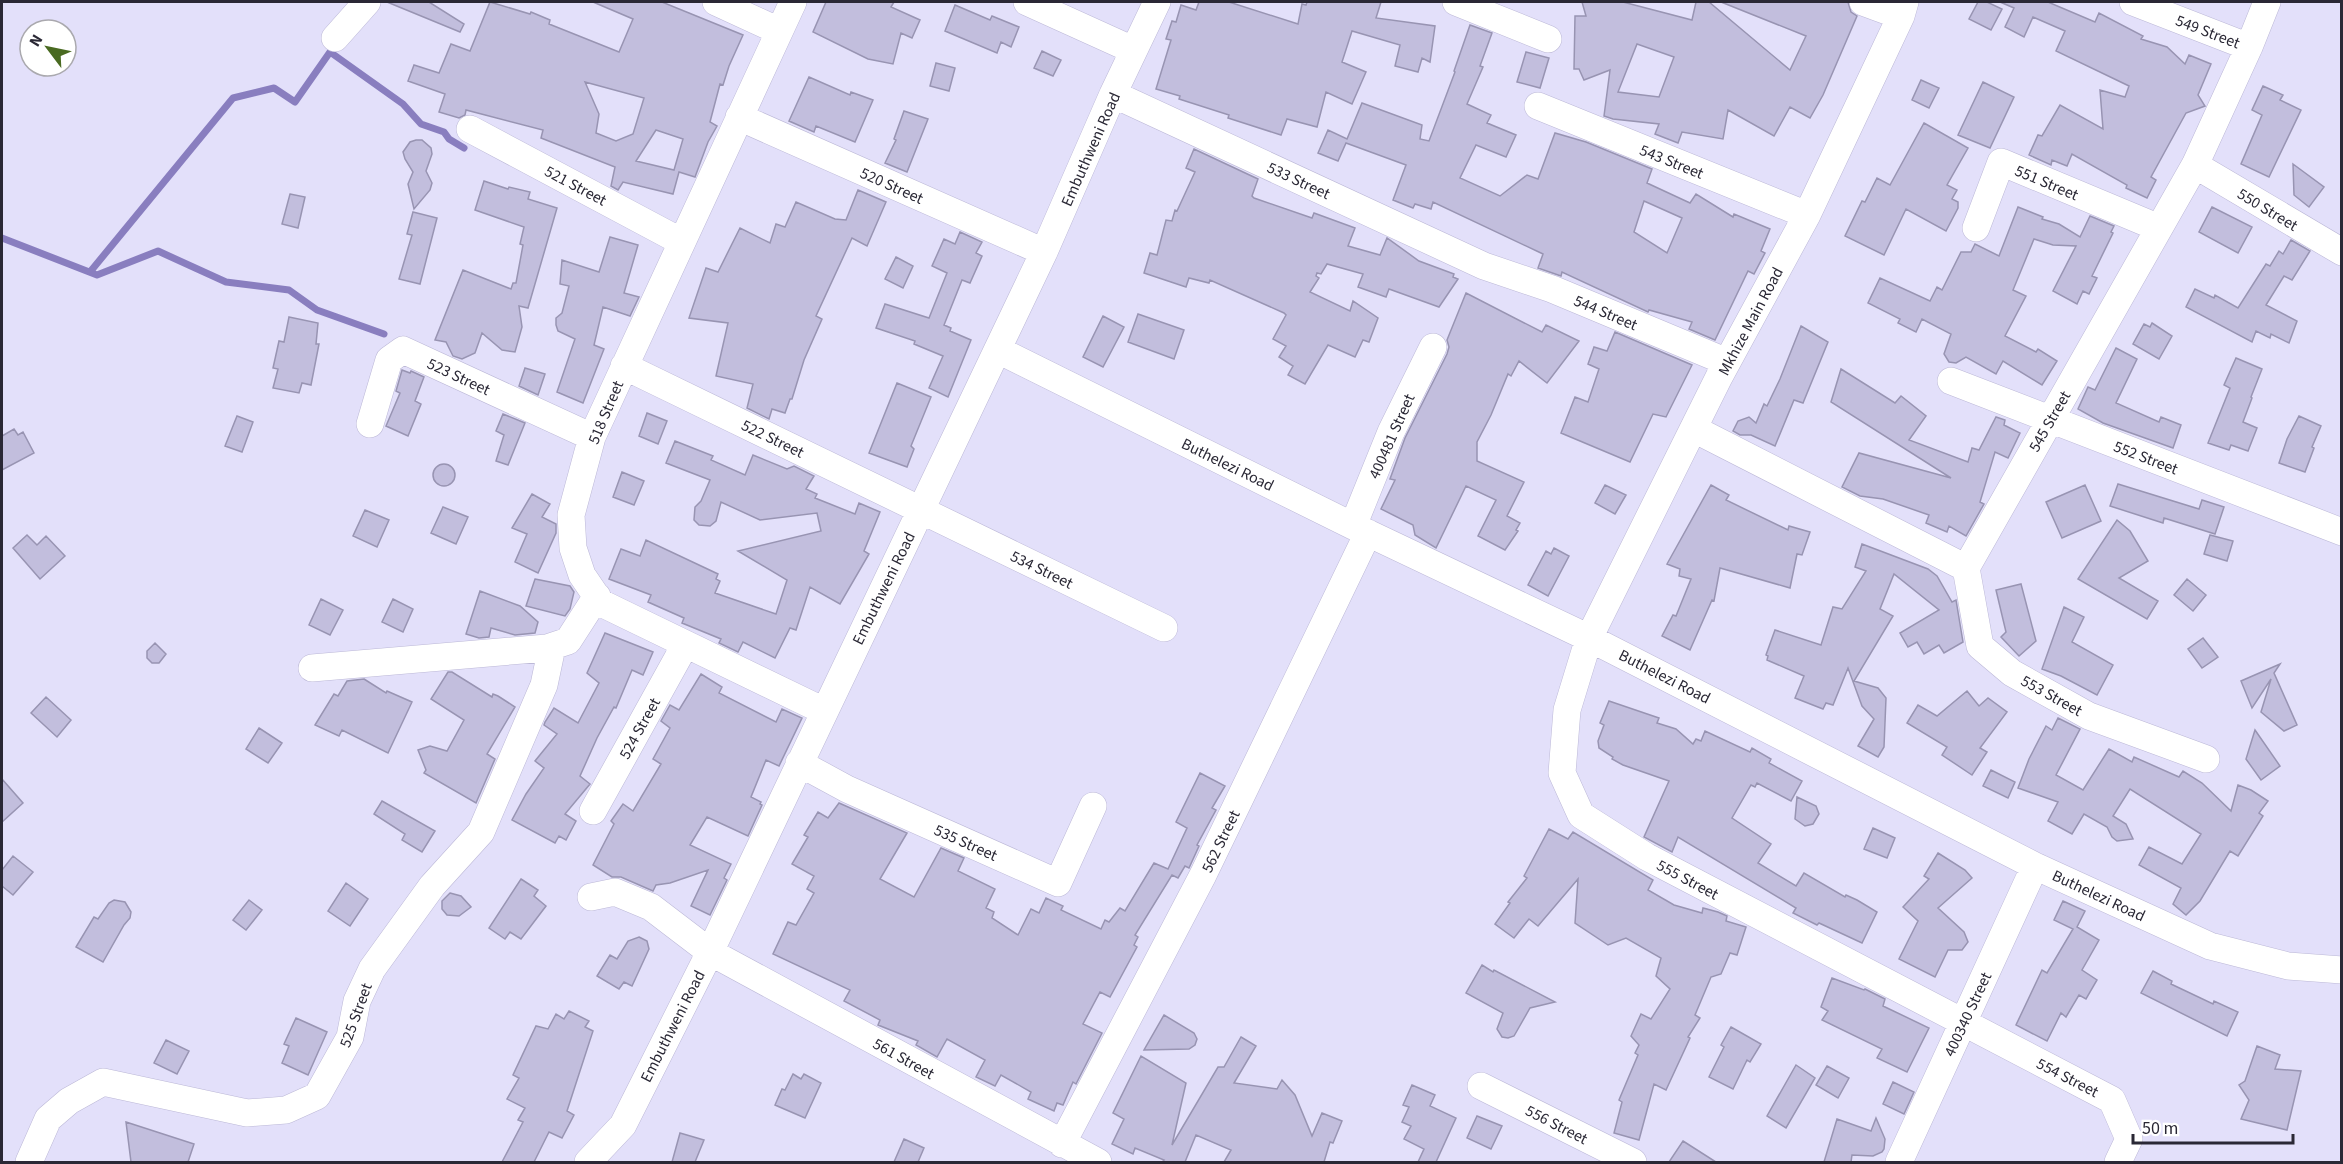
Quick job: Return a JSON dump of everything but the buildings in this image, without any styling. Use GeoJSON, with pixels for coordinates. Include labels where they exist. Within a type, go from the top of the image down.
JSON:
{"type":"FeatureCollection","features":[{"type":"Feature","properties":{"kind":"street"},"geometry":{"type":"LineString","coordinates":[[335,38],[368,2]]}},
{"type":"Feature","properties":{"kind":"street"},"geometry":{"type":"LineString","coordinates":[[716,2],[779,31]]}},
{"type":"Feature","properties":{"kind":"street","name":"518 Street"},"geometry":{"type":"LineString","coordinates":[[793,2],[592,437],[571,515],[573,548],[582,575],[601,603],[824,711]]}},
{"type":"Feature","properties":{"kind":"street"},"geometry":{"type":"LineString","coordinates":[[1027,2],[1133,50]]}},
{"type":"Feature","properties":{"kind":"street","name":"Embuthweni Road"},"geometry":{"type":"LineString","coordinates":[[588,1162],[623,1125],[710,952],[998,350],[1133,50],[1157,2]]}},
{"type":"Feature","properties":{"kind":"street"},"geometry":{"type":"LineString","coordinates":[[1456,2],[1548,39]]}},
{"type":"Feature","properties":{"kind":"street"},"geometry":{"type":"LineString","coordinates":[[1863,2],[1903,9]]}},
{"type":"Feature","properties":{"kind":"street","name":"549 Street"},"geometry":{"type":"LineString","coordinates":[[2133,2],[2249,47]]}},
{"type":"Feature","properties":{"kind":"street","name":"545 Street"},"geometry":{"type":"LineString","coordinates":[[1966,568],[2195,165],[2267,2]]}},
{"type":"Feature","properties":{"kind":"street","name":"Mkhize Main Road"},"geometry":{"type":"LineString","coordinates":[[1589,638],[1727,362],[1807,215],[1903,9]]}},
{"type":"Feature","properties":{"kind":"street","name":"533 Street"},"geometry":{"type":"LineString","coordinates":[[1113,94],[1484,266]]}},
{"type":"Feature","properties":{"kind":"street","name":"543 Street"},"geometry":{"type":"LineString","coordinates":[[1538,106],[1807,215]]}},
{"type":"Feature","properties":{"kind":"street","name":"520 Street"},"geometry":{"type":"LineString","coordinates":[[740,117],[1044,252]]}},
{"type":"Feature","properties":{"kind":"street","name":"521 Street"},"geometry":{"type":"LineString","coordinates":[[470,129],[682,242]]}},
{"type":"Feature","properties":{"kind":"street","name":"551 Street"},"geometry":{"type":"LineString","coordinates":[[1976,228],[2001,162],[2159,228]]}},
{"type":"Feature","properties":{"kind":"street","name":"550 Street"},"geometry":{"type":"LineString","coordinates":[[2195,165],[2342,252]]}},
{"type":"Feature","properties":{"kind":"street","name":"544 Street"},"geometry":{"type":"LineString","coordinates":[[1484,266],[1552,290],[1727,362]]}},
{"type":"Feature","properties":{"kind":"street","name":"400481 Street"},"geometry":{"type":"LineString","coordinates":[[1361,529],[1391,432],[1433,347]]}},
{"type":"Feature","properties":{"kind":"street","name":"523 Street"},"geometry":{"type":"LineString","coordinates":[[370,424],[389,360],[403,350],[592,437]]}},
{"type":"Feature","properties":{"kind":"street","name":"Buthelezi Road"},"geometry":{"type":"LineString","coordinates":[[998,350],[1361,529],[1589,638],[2035,866],[2210,946],[2288,966],[2342,970]]}},
{"type":"Feature","properties":{"kind":"street","name":"522 Street"},"geometry":{"type":"LineString","coordinates":[[624,366],[921,510]]}},
{"type":"Feature","properties":{"kind":"street","name":"552 Street"},"geometry":{"type":"LineString","coordinates":[[1951,381],[2342,532]]}},
{"type":"Feature","properties":{"kind":"street"},"geometry":{"type":"LineString","coordinates":[[1694,429],[1966,568]]}},
{"type":"Feature","properties":{"kind":"street","name":"534 Street"},"geometry":{"type":"LineString","coordinates":[[921,510],[1164,628]]}},
{"type":"Feature","properties":{"kind":"street","name":"562 Street"},"geometry":{"type":"LineString","coordinates":[[1062,1144],[1203,875],[1361,529]]}},
{"type":"Feature","properties":{"kind":"street","name":"553 Street"},"geometry":{"type":"LineString","coordinates":[[1966,568],[1980,646],[2012,673],[2089,716],[2206,759]]}},
{"type":"Feature","properties":{"kind":"street"},"geometry":{"type":"LineString","coordinates":[[312,668],[552,647],[568,641],[597,596]]}},
{"type":"Feature","properties":{"kind":"street","name":"555 Street"},"geometry":{"type":"LineString","coordinates":[[1589,638],[1567,710],[1562,773],[1581,815],[1647,857],[1963,1023]]}},
{"type":"Feature","properties":{"kind":"street","name":"524 Street"},"geometry":{"type":"LineString","coordinates":[[593,811],[685,645]]}},
{"type":"Feature","properties":{"kind":"street","name":"525 Street"},"geometry":{"type":"LineString","coordinates":[[29,1162],[48,1119],[69,1101],[102,1082],[247,1113],[286,1110],[317,1096],[350,1036],[357,1001],[372,969],[432,886],[481,832],[544,685],[552,647]]}},
{"type":"Feature","properties":{"kind":"street","name":"535 Street"},"geometry":{"type":"LineString","coordinates":[[799,763],[847,789],[1058,883],[1093,806]]}},
{"type":"Feature","properties":{"kind":"street","name":"400340 Street"},"geometry":{"type":"LineString","coordinates":[[1899,1162],[2035,866]]}},
{"type":"Feature","properties":{"kind":"street"},"geometry":{"type":"LineString","coordinates":[[591,897],[615,892],[651,907],[710,952]]}},
{"type":"Feature","properties":{"kind":"street","name":"561 Street"},"geometry":{"type":"LineString","coordinates":[[710,952],[1098,1162]]}},
{"type":"Feature","properties":{"kind":"street","name":"554 Street"},"geometry":{"type":"LineString","coordinates":[[1963,1023],[2112,1100],[2129,1139],[2118,1162]]}},
{"type":"Feature","properties":{"kind":"street","name":"556 Street"},"geometry":{"type":"LineString","coordinates":[[1481,1086],[1633,1162]]}},
{"type":"Feature","properties":{"kind":"waterway"},"geometry":{"type":"LineString","coordinates":[[90,272],[233,98],[274,88],[295,102],[330,52],[403,104],[421,124],[444,132],[449,139],[464,148]]}},
{"type":"Feature","properties":{"kind":"waterway"},"geometry":{"type":"LineString","coordinates":[[2,238],[97,275],[158,251],[226,282],[289,290],[317,310],[384,334]]}}]}
